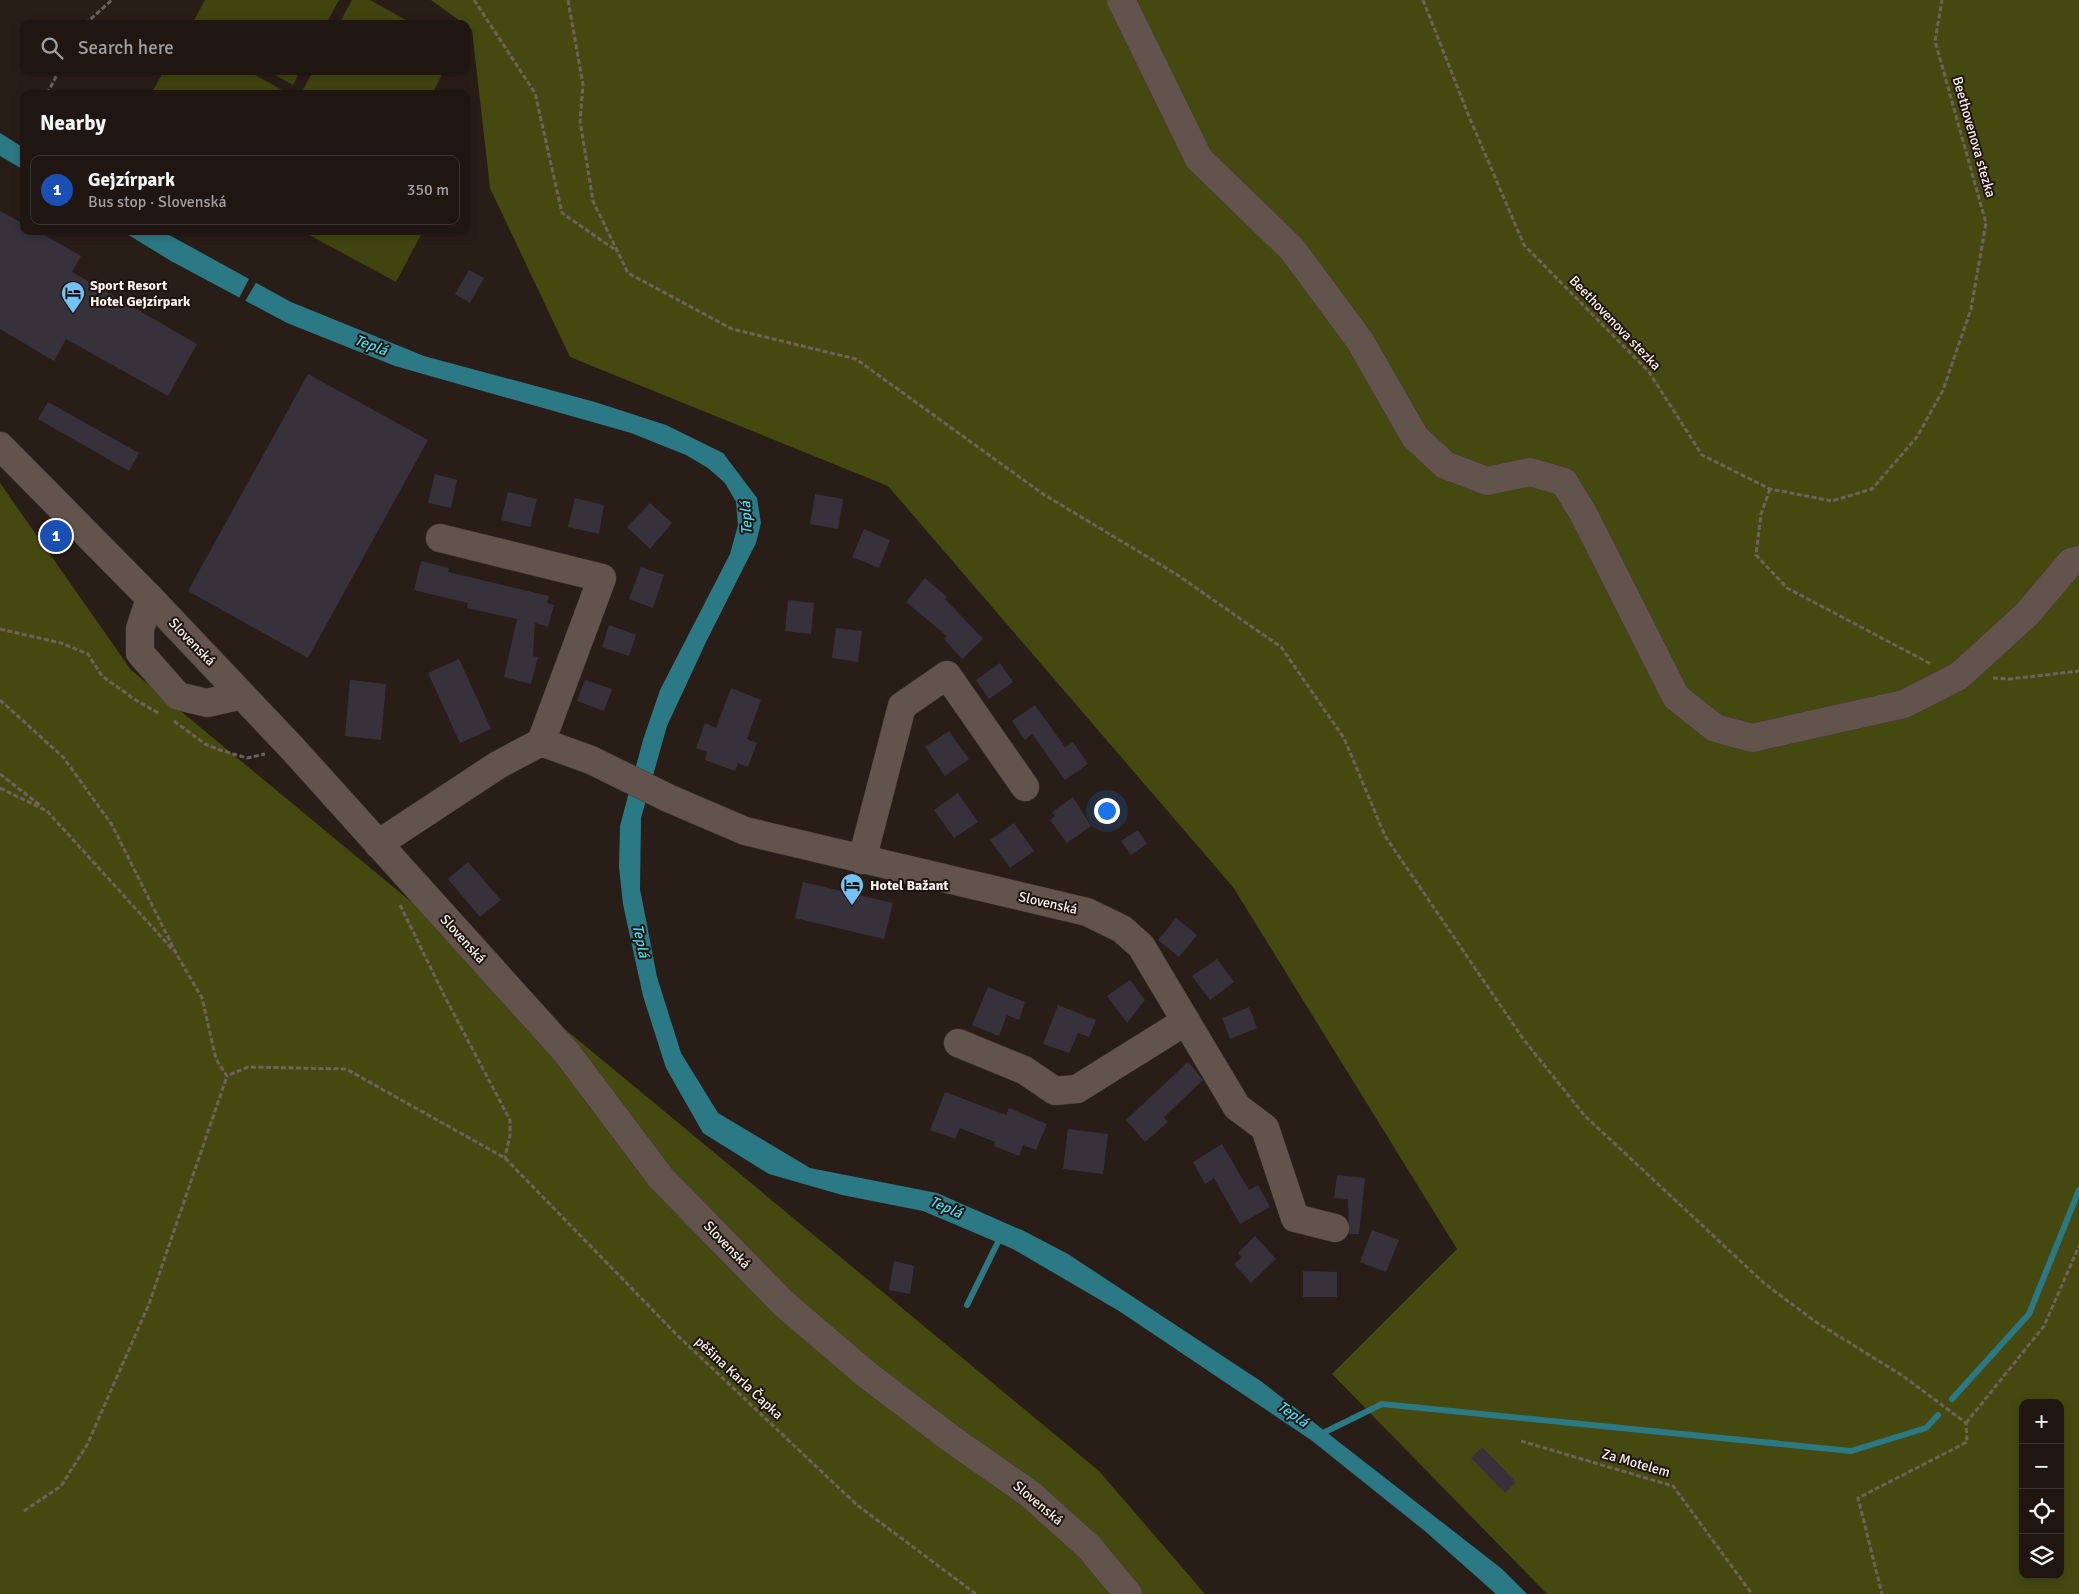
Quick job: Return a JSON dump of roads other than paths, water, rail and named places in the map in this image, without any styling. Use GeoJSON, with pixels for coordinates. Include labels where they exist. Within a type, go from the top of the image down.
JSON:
{"type":"FeatureCollection","features":[{"type":"Feature","properties":{"kind":"street"},"geometry":{"type":"LineString","coordinates":[[1121,0],[1199,159],[1292,250],[1360,341],[1415,437],[1445,465],[1487,481],[1530,472],[1564,482],[1583,513],[1676,697],[1715,728],[1752,738],[1904,704],[1959,676],[2027,614],[2071,562],[2079,560]]}},
{"type":"Feature","properties":{"kind":"street","name":"Slovenská"},"geometry":{"type":"LineString","coordinates":[[0,446],[150,598],[293,749],[567,1053],[661,1178],[784,1304],[881,1386],[950,1438],[1030,1494],[1089,1547],[1128,1594]]}},
{"type":"Feature","properties":{"kind":"street"},"geometry":{"type":"LineString","coordinates":[[378,844],[498,765],[541,742],[602,578],[440,538]]}},
{"type":"Feature","properties":{"kind":"street"},"geometry":{"type":"LineString","coordinates":[[150,598],[140,629],[140,653],[178,696],[207,704],[242,695]]}},
{"type":"Feature","properties":{"kind":"street"},"geometry":{"type":"LineString","coordinates":[[862,860],[902,706],[947,675],[1025,786]]}},
{"type":"Feature","properties":{"kind":"street","name":"Slovenská"},"geometry":{"type":"LineString","coordinates":[[541,742],[591,760],[668,798],[744,832],[1087,912],[1122,929],[1141,946],[1237,1107],[1265,1128],[1295,1218],[1335,1228]]}},
{"type":"Feature","properties":{"kind":"street"},"geometry":{"type":"LineString","coordinates":[[958,1043],[1024,1070],[1055,1091],[1070,1090],[1077,1089],[1186,1021]]}},
{"type":"Feature","properties":{"kind":"water"},"geometry":{"type":"Polygon","coordinates":[[[0,133],[20,146],[20,168],[0,156],[0,133]]]}},
{"type":"Feature","properties":{"kind":"water","name":"Teplá"},"geometry":{"type":"Polygon","coordinates":[[[129,235],[169,235],[291,302],[424,356],[595,402],[666,425],[723,453],[757,498],[761,523],[756,543],[707,640],[667,726],[641,818],[640,889],[657,977],[681,1053],[718,1113],[810,1168],[937,1193],[1024,1231],[1068,1254],[1262,1382],[1502,1569],[1527,1594],[1496,1594],[1426,1532],[1311,1440],[1119,1311],[1013,1249],[923,1211],[842,1195],[769,1174],[703,1133],[666,1068],[643,996],[623,904],[619,867],[620,826],[643,740],[660,690],[730,554],[738,525],[736,502],[725,483],[708,468],[686,455],[631,433],[395,366],[287,323],[171,261],[129,235]]]}},
{"type":"Feature","properties":{"kind":"waterway"},"geometry":{"type":"LineString","coordinates":[[1952,1399],[2029,1314],[2079,1190]]}},
{"type":"Feature","properties":{"kind":"waterway"},"geometry":{"type":"LineString","coordinates":[[967,1305],[1001,1236]]}},
{"type":"Feature","properties":{"kind":"waterway"},"geometry":{"type":"LineString","coordinates":[[1321,1434],[1382,1404],[1851,1451],[1926,1428],[1938,1415]]}},
{"type":"Feature","properties":{"kind":"place","name":"Sport Resort Hotel Gejzírpark"},"geometry":{"type":"Point","coordinates":[73,314]}},
{"type":"Feature","properties":{"kind":"place","name":"Gejzírpark"},"geometry":{"type":"Point","coordinates":[56,536]}},
{"type":"Feature","properties":{"kind":"place","name":"Hotel Bažant"},"geometry":{"type":"Point","coordinates":[852,906]}}]}
